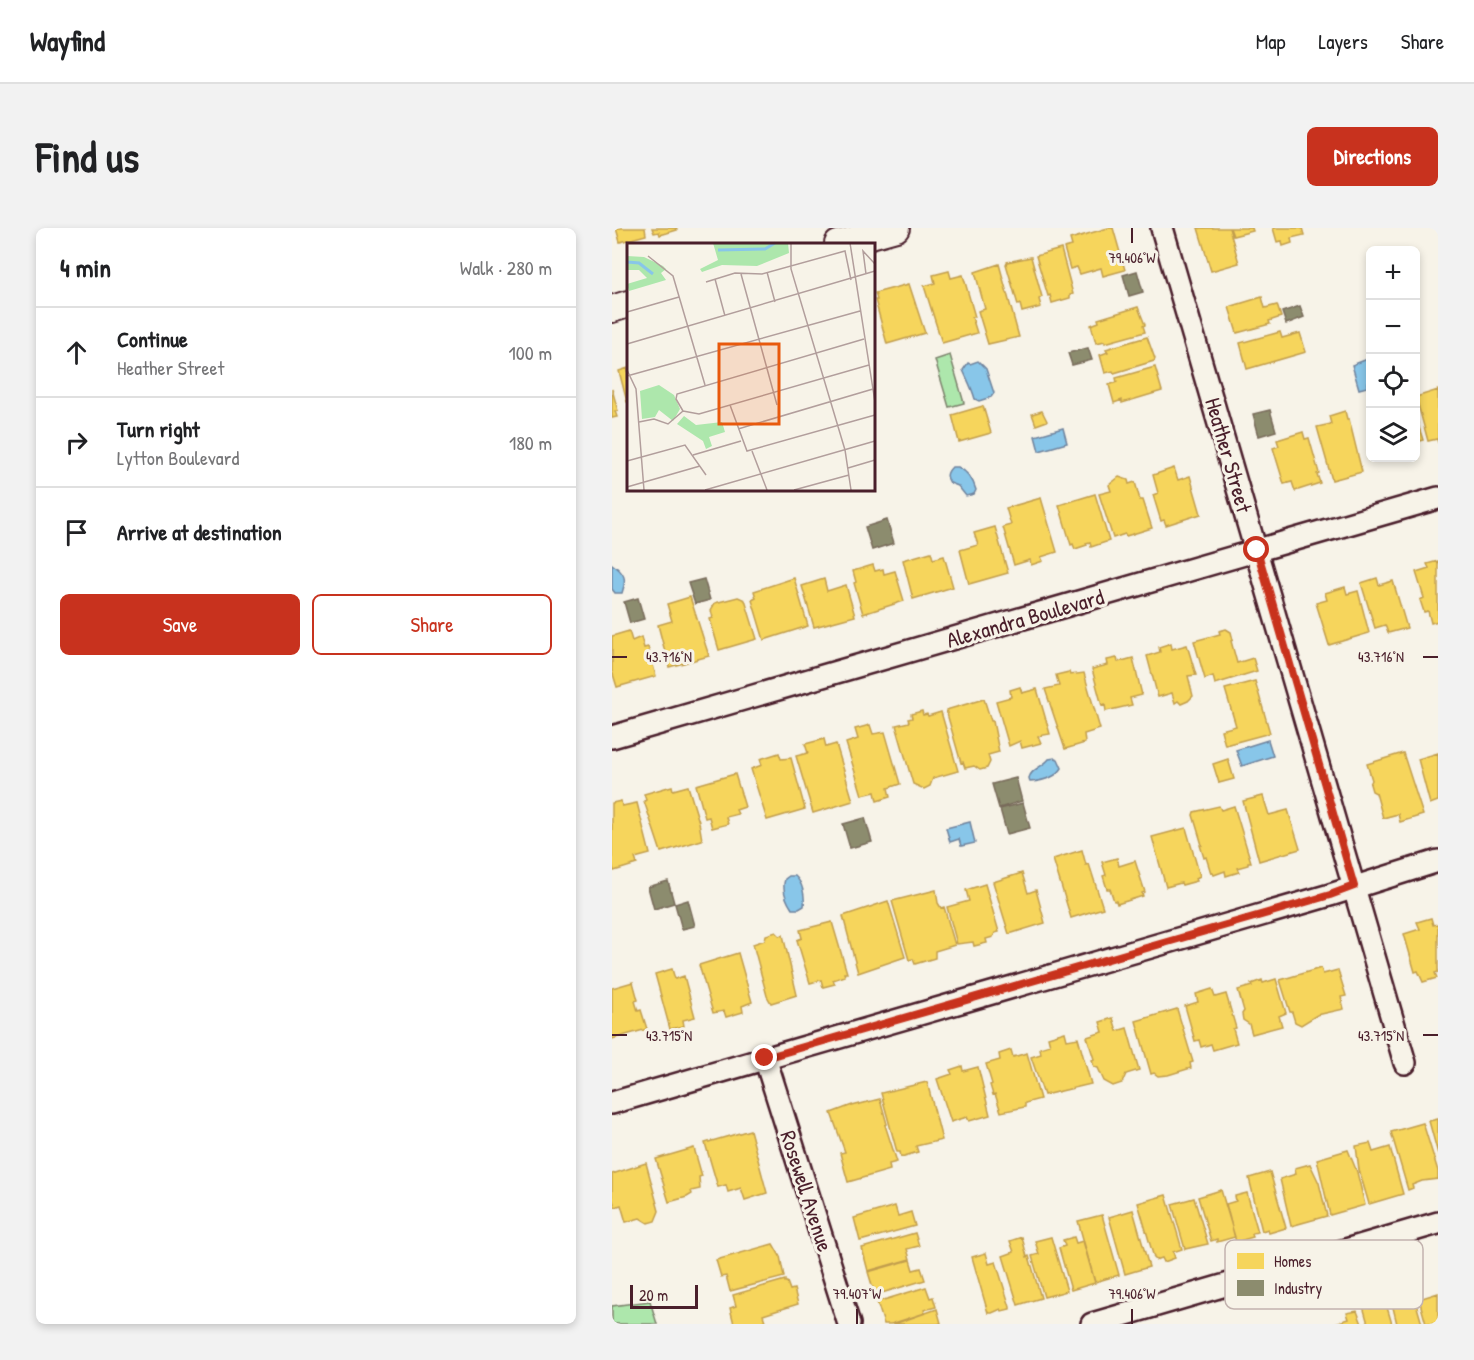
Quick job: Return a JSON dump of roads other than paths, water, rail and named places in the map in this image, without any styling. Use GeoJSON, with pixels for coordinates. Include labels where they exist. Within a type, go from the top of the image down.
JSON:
{"type":"FeatureCollection","features":[{"type":"Feature","properties":{"kind":"street"},"geometry":{"type":"LineString","coordinates":[[842,243],[896,228]]}},
{"type":"Feature","properties":{"kind":"street","name":"Heather Street"},"geometry":{"type":"LineString","coordinates":[[1162,228],[1405,1063]]}},
{"type":"Feature","properties":{"kind":"street"},"geometry":{"type":"LineString","coordinates":[[612,309],[627,304]]}},
{"type":"Feature","properties":{"kind":"street","name":"Alexandra Boulevard"},"geometry":{"type":"LineString","coordinates":[[612,737],[1438,498]]}},
{"type":"Feature","properties":{"kind":"street"},"geometry":{"type":"LineString","coordinates":[[612,1103],[1438,861]]}},
{"type":"Feature","properties":{"kind":"street","name":"Rosewell Avenue"},"geometry":{"type":"LineString","coordinates":[[765,1058],[849,1324]]}},
{"type":"Feature","properties":{"kind":"street"},"geometry":{"type":"LineString","coordinates":[[1380,1240],[1438,1223]]}},
{"type":"Feature","properties":{"kind":"street"},"geometry":{"type":"LineString","coordinates":[[1092,1324],[1225,1285]]}},
{"type":"Feature","properties":{"kind":"water"},"geometry":{"type":"Polygon","coordinates":[[[1366,360],[1366,387],[1359,389],[1352,365],[1366,360]]]}},
{"type":"Feature","properties":{"kind":"water"},"geometry":{"type":"Polygon","coordinates":[[[978,361],[986,369],[994,393],[991,397],[979,401],[975,399],[963,370],[968,363],[978,361]]]}},
{"type":"Feature","properties":{"kind":"water"},"geometry":{"type":"Polygon","coordinates":[[[1063,428],[1067,443],[1039,451],[1035,436],[1063,428]]]}},
{"type":"Feature","properties":{"kind":"water"},"geometry":{"type":"Polygon","coordinates":[[[952,467],[958,467],[970,476],[976,490],[974,494],[966,496],[958,486],[950,483],[947,475],[952,467]]]}},
{"type":"Feature","properties":{"kind":"water"},"geometry":{"type":"Polygon","coordinates":[[[612,564],[620,570],[624,577],[622,593],[615,593],[612,589],[612,564]]]}},
{"type":"Feature","properties":{"kind":"water"},"geometry":{"type":"Polygon","coordinates":[[[1268,740],[1273,756],[1242,766],[1236,750],[1268,740]]]}},
{"type":"Feature","properties":{"kind":"water"},"geometry":{"type":"Polygon","coordinates":[[[1049,759],[1058,759],[1062,768],[1056,774],[1030,782],[1032,772],[1049,759]]]}},
{"type":"Feature","properties":{"kind":"water"},"geometry":{"type":"Polygon","coordinates":[[[970,822],[975,843],[961,846],[959,839],[950,842],[946,828],[970,822]]]}},
{"type":"Feature","properties":{"kind":"water"},"geometry":{"type":"Polygon","coordinates":[[[789,876],[795,876],[803,890],[804,906],[799,909],[792,909],[785,894],[784,883],[789,876]]]}}]}
